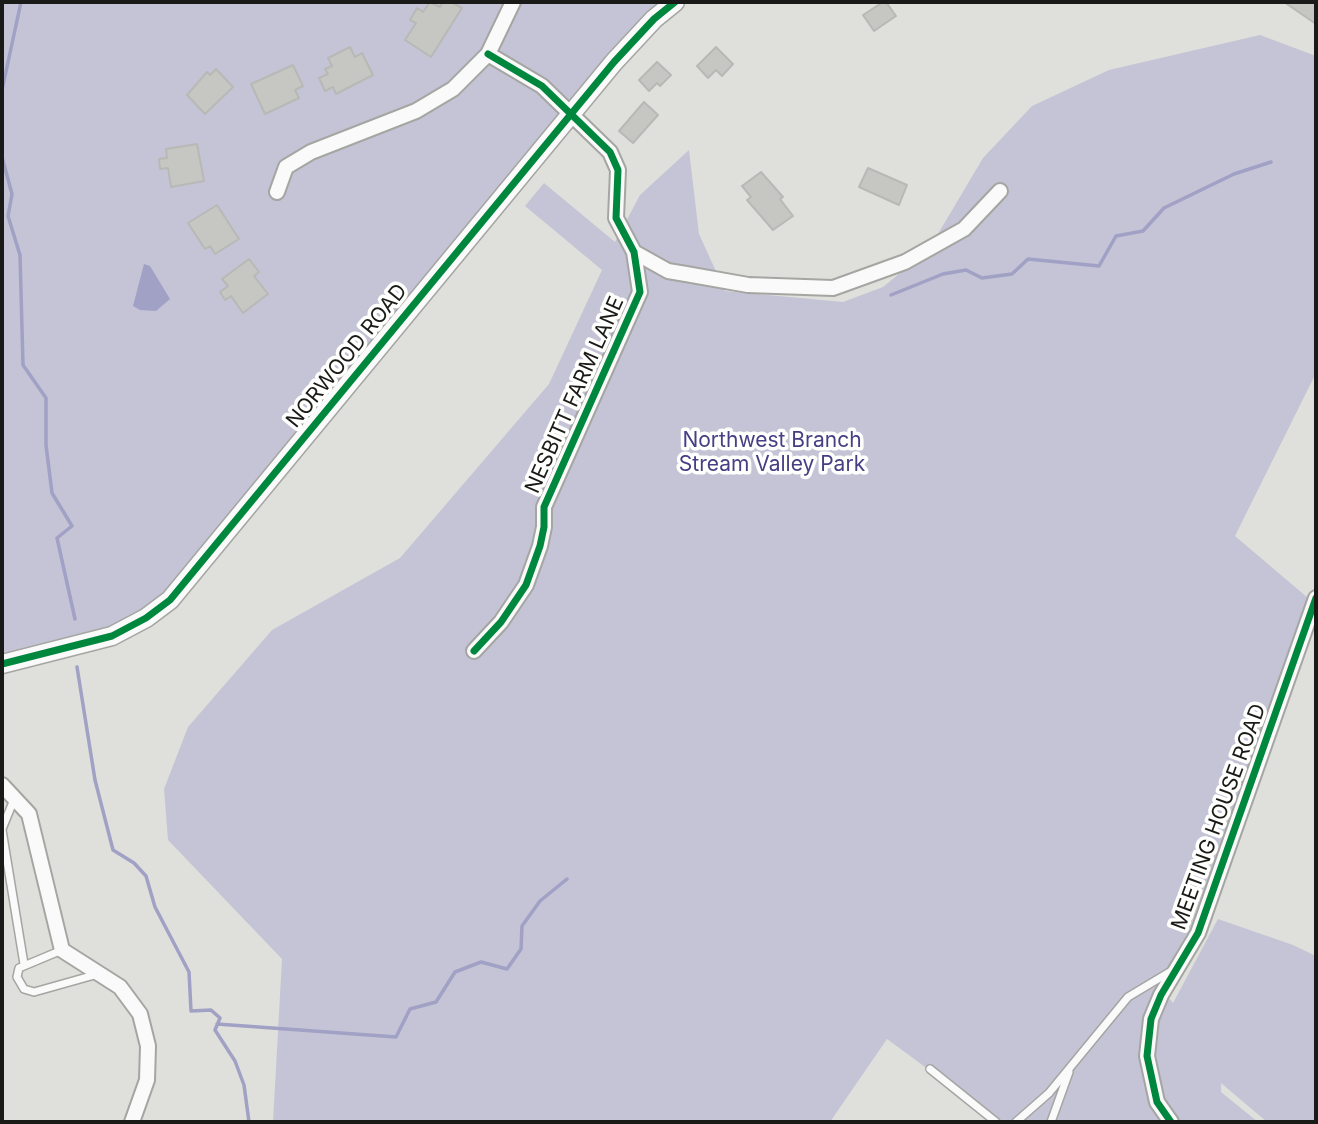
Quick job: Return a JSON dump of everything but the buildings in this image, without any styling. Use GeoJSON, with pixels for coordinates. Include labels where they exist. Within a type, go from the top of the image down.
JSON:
{"type":"FeatureCollection","features":[{"type":"Feature","properties":{"kind":"street"},"geometry":{"type":"LineString","coordinates":[[277,192],[286,167],[310,152],[416,111],[453,89],[488,54],[513,2]]}},
{"type":"Feature","properties":{"kind":"street","name":"NORWOOD ROAD"},"geometry":{"type":"LineString","coordinates":[[2,664],[112,636],[146,618],[170,600],[572,112],[639,36],[675,2]]}},
{"type":"Feature","properties":{"kind":"street","name":"NESBITT FARM LANE"},"geometry":{"type":"LineString","coordinates":[[474,651],[501,622],[526,585],[535,566],[544,527],[544,507],[640,292],[634,252],[616,218],[618,170],[610,152],[572,112],[542,86],[488,54]]}},
{"type":"Feature","properties":{"kind":"street"},"geometry":{"type":"LineString","coordinates":[[634,252],[668,271],[685,275],[748,285],[833,288],[905,262],[964,229],[1000,191]]}},
{"type":"Feature","properties":{"kind":"street","name":"MEETING HOUSE ROAD"},"geometry":{"type":"LineString","coordinates":[[1171,1122],[1157,1102],[1147,1056],[1152,1019],[1198,933],[1316,598]]}},
{"type":"Feature","properties":{"kind":"street"},"geometry":{"type":"LineString","coordinates":[[2,785],[29,814],[62,950],[120,987],[140,1014],[148,1046],[147,1080],[132,1122]]}},
{"type":"Feature","properties":{"kind":"lane"},"geometry":{"type":"LineString","coordinates":[[15,796],[2,829],[24,964]]}},
{"type":"Feature","properties":{"kind":"lane"},"geometry":{"type":"LineString","coordinates":[[62,950],[19,968],[17,977],[20,986],[28,991],[79,982],[98,974]]}},
{"type":"Feature","properties":{"kind":"lane"},"geometry":{"type":"LineString","coordinates":[[1016,1122],[1049,1093],[1128,997],[1177,968]]}},
{"type":"Feature","properties":{"kind":"lane"},"geometry":{"type":"LineString","coordinates":[[1051,1122],[1070,1068]]}},
{"type":"Feature","properties":{"kind":"lane"},"geometry":{"type":"LineString","coordinates":[[930,1069],[996,1122]]}},
{"type":"Feature","properties":{"kind":"green space"},"geometry":{"type":"Polygon","coordinates":[[[2,2],[675,2],[146,618],[2,664],[2,2]]]}},
{"type":"Feature","properties":{"kind":"green space","name":"Northwest Branch Stream Valley Park"},"geometry":{"type":"Polygon","coordinates":[[[1260,35],[1316,56],[1316,373],[1235,536],[1308,598],[1190,928],[1159,985],[1173,1003],[1218,919],[1293,945],[1316,956],[1316,1122],[1267,1122],[1221,1083],[1221,1092],[1258,1122],[1000,1122],[887,1039],[830,1122],[273,1122],[282,959],[168,840],[164,789],[188,727],[272,630],[400,558],[549,384],[602,270],[525,206],[544,183],[615,242],[640,195],[689,150],[699,234],[725,291],[843,302],[883,287],[929,249],[983,158],[1032,106],[1109,70],[1260,35]]]}},
{"type":"Feature","properties":{"kind":"water"},"geometry":{"type":"Polygon","coordinates":[[[144,264],[150,266],[170,299],[156,311],[140,310],[133,306],[144,264]]]}},
{"type":"Feature","properties":{"kind":"waterway"},"geometry":{"type":"LineString","coordinates":[[2,90],[21,2]]}},
{"type":"Feature","properties":{"kind":"waterway"},"geometry":{"type":"LineString","coordinates":[[2,157],[12,194],[8,216],[20,255],[23,365],[46,398],[46,445],[52,493],[72,526],[57,538],[75,619]]}},
{"type":"Feature","properties":{"kind":"waterway"},"geometry":{"type":"LineString","coordinates":[[891,295],[943,274],[966,270],[982,278],[1012,274],[1028,259],[1099,266],[1116,236],[1143,231],[1164,208],[1234,174],[1271,162]]}},
{"type":"Feature","properties":{"kind":"waterway"},"geometry":{"type":"LineString","coordinates":[[77,667],[95,780],[113,850],[134,863],[146,876],[155,907],[189,972],[191,1011],[211,1010],[220,1018],[215,1030],[235,1061],[244,1085],[249,1122]]}},
{"type":"Feature","properties":{"kind":"waterway"},"geometry":{"type":"LineString","coordinates":[[217,1024],[396,1037],[410,1009],[436,1002],[455,972],[481,962],[507,969],[521,949],[522,926],[540,901],[567,879]]}},
{"type":"Feature","properties":{"kind":"cycle path"},"geometry":{"type":"LineString","coordinates":[[2,664],[112,636],[146,618],[170,600],[614,62],[654,19],[675,2]]}},
{"type":"Feature","properties":{"kind":"cycle path"},"geometry":{"type":"LineString","coordinates":[[474,651],[501,622],[526,585],[540,546],[544,507],[640,292],[634,252],[616,218],[618,170],[610,152],[542,86],[488,54]]}},
{"type":"Feature","properties":{"kind":"cycle path"},"geometry":{"type":"LineString","coordinates":[[1171,1122],[1157,1102],[1147,1056],[1151,1019],[1161,995],[1198,933],[1316,598]]}}]}
